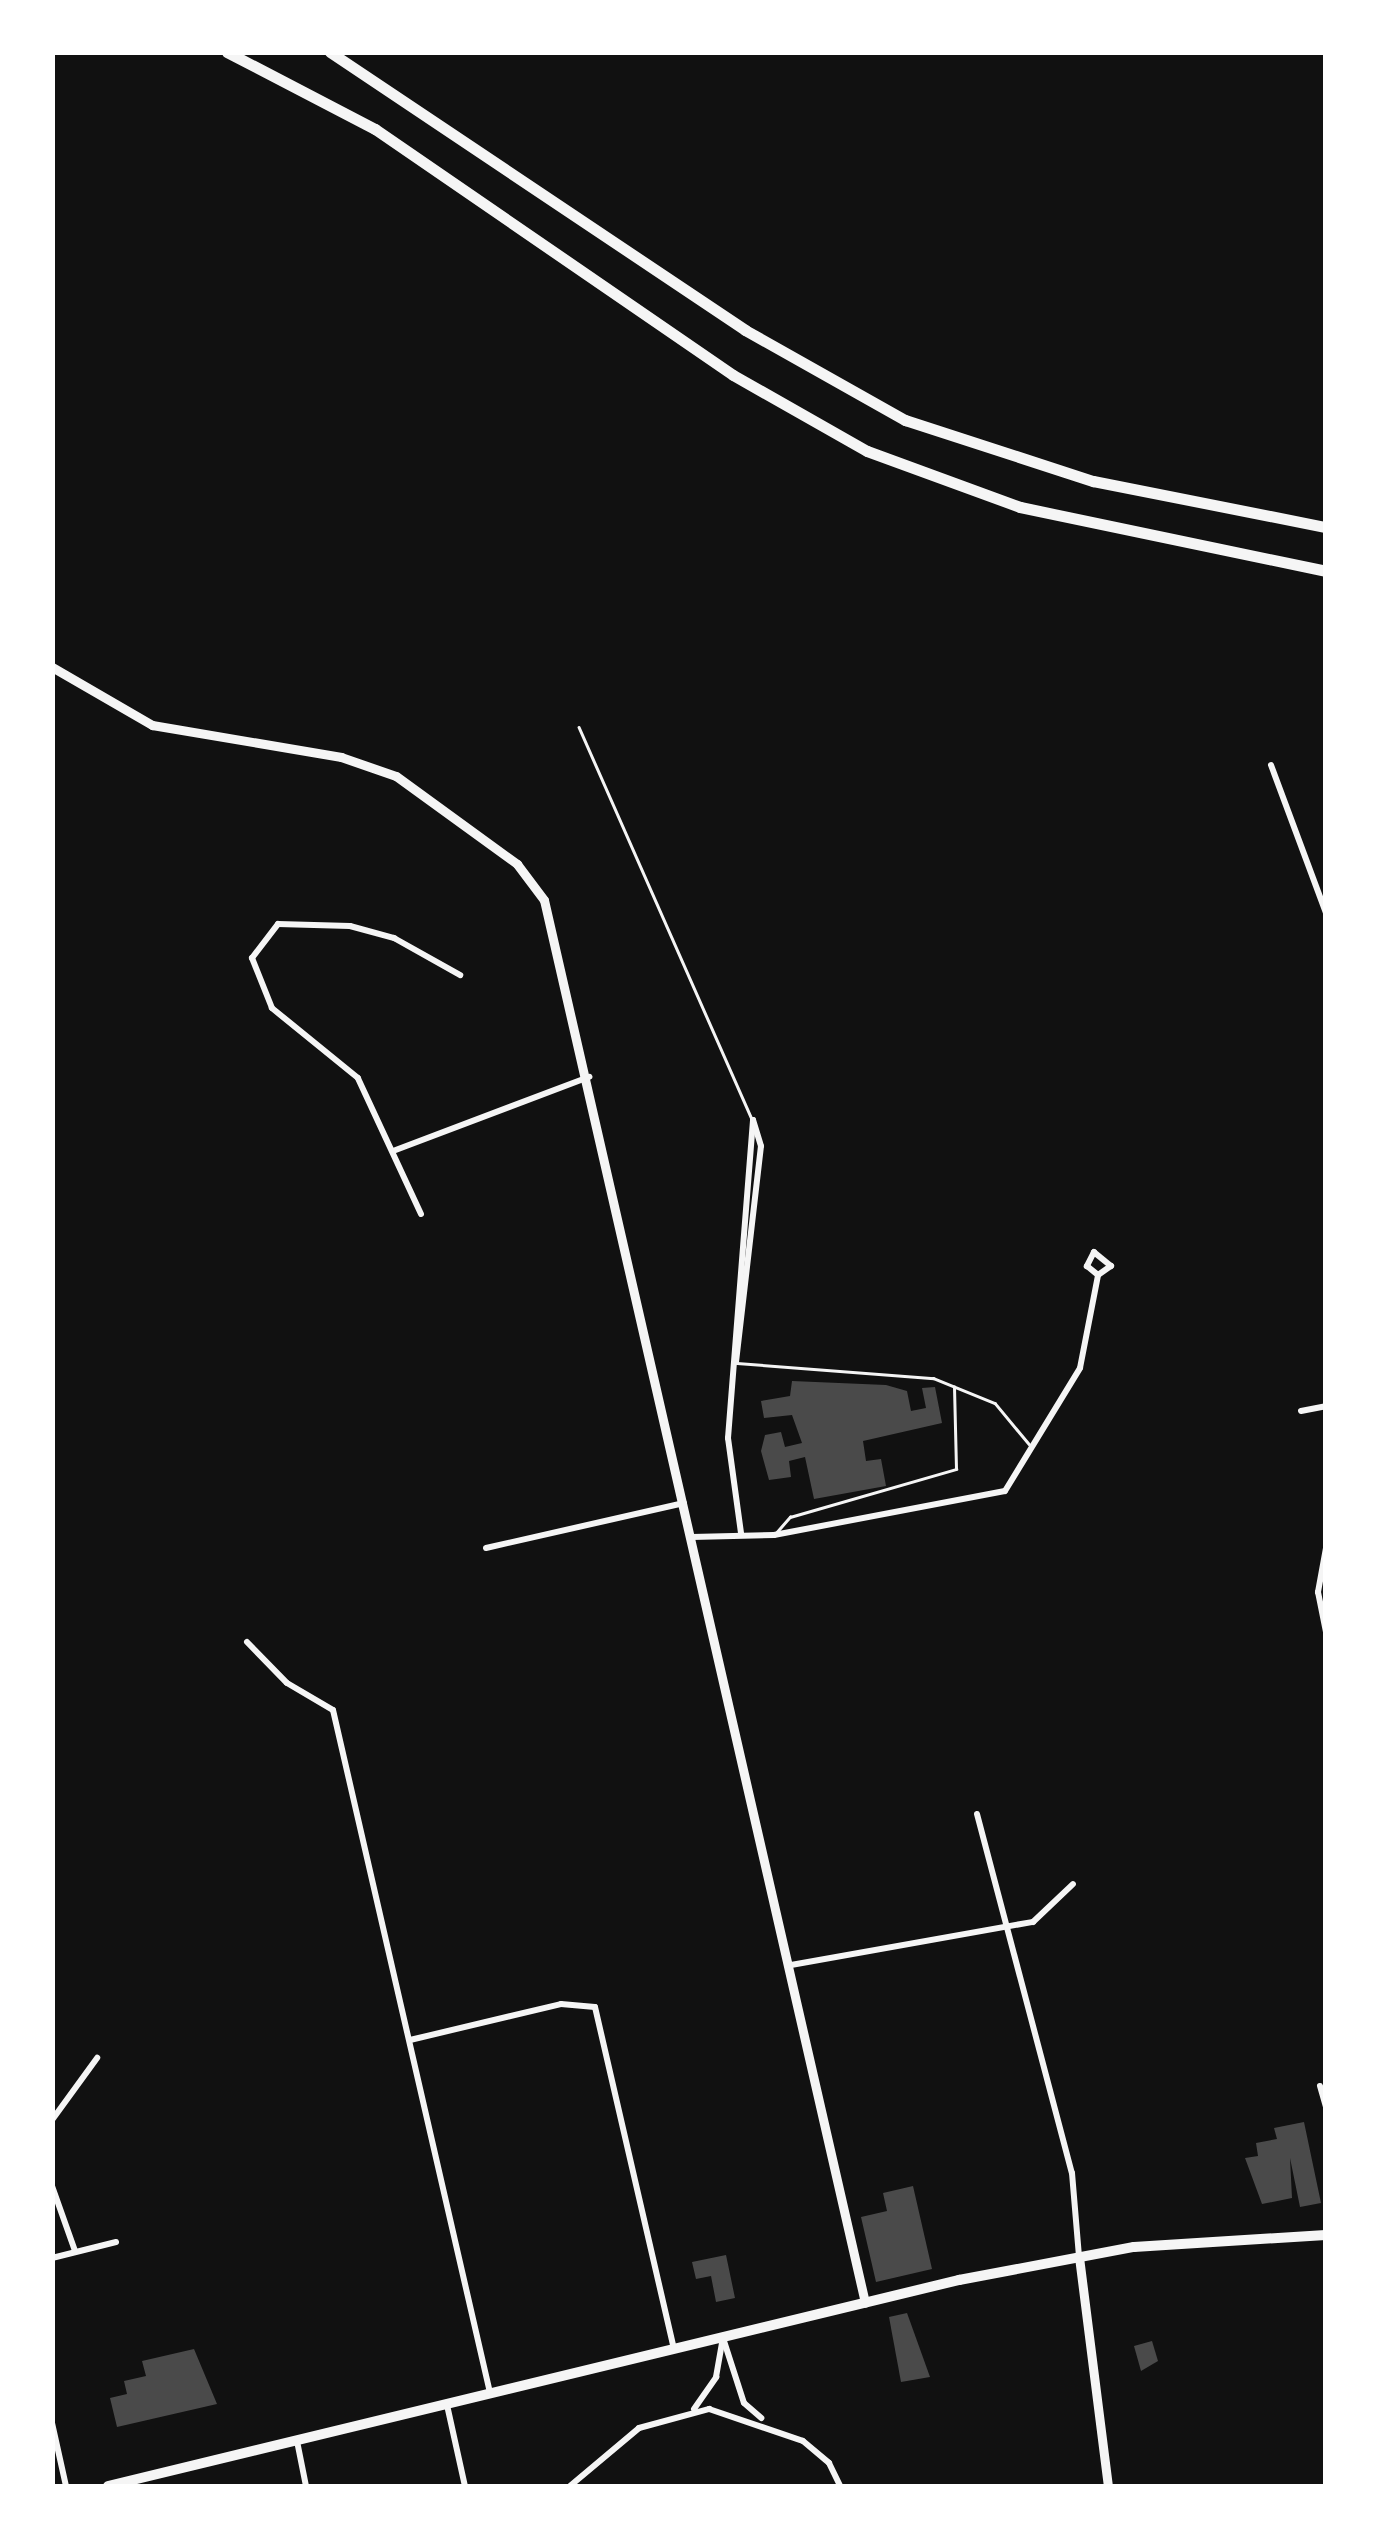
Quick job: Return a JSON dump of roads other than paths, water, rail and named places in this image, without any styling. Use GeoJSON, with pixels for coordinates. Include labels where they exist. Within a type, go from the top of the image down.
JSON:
{"type":"FeatureCollection","features":[{"type":"Feature","properties":{"kind":"highway"},"geometry":{"type":"LineString","coordinates":[[227,52],[375,129],[733,375],[867,451],[1020,507],[1326,571]]}},
{"type":"Feature","properties":{"kind":"highway"},"geometry":{"type":"LineString","coordinates":[[330,52],[784,355],[905,420],[1092,481],[1326,527]]}},
{"type":"Feature","properties":{"kind":"main road"},"geometry":{"type":"LineString","coordinates":[[52,667],[130,718],[357,761],[447,810],[517,864],[544,900],[590,1077],[866,2303]]}},
{"type":"Feature","properties":{"kind":"main road"},"geometry":{"type":"LineString","coordinates":[[108,2486],[147,2482],[490,2393],[1078,2257],[1326,2235]]}},
{"type":"Feature","properties":{"kind":"main road"},"geometry":{"type":"LineString","coordinates":[[1078,2257],[1108,2486]]}},
{"type":"Feature","properties":{"kind":"street"},"geometry":{"type":"LineString","coordinates":[[1271,765],[1326,913]]}},
{"type":"Feature","properties":{"kind":"street"},"geometry":{"type":"LineString","coordinates":[[421,1214],[394,1151],[350,1067],[272,1008],[254,950],[278,924],[350,926],[394,938],[460,975]]}},
{"type":"Feature","properties":{"kind":"street"},"geometry":{"type":"LineString","coordinates":[[394,1151],[590,1077]]}},
{"type":"Feature","properties":{"kind":"street"},"geometry":{"type":"LineString","coordinates":[[741,1533],[728,1438],[761,1146],[753,1120]]}},
{"type":"Feature","properties":{"kind":"street"},"geometry":{"type":"LineString","coordinates":[[692,1537],[774,1535],[1005,1491],[1080,1368],[1098,1275]]}},
{"type":"Feature","properties":{"kind":"street"},"geometry":{"type":"LineString","coordinates":[[1301,1410],[1326,1406]]}},
{"type":"Feature","properties":{"kind":"street"},"geometry":{"type":"LineString","coordinates":[[486,1548],[685,1503]]}},
{"type":"Feature","properties":{"kind":"street"},"geometry":{"type":"LineString","coordinates":[[1326,1548],[1318,1592],[1326,1632]]}},
{"type":"Feature","properties":{"kind":"street"},"geometry":{"type":"LineString","coordinates":[[247,1642],[287,1683],[333,1710],[490,2393]]}},
{"type":"Feature","properties":{"kind":"street"},"geometry":{"type":"LineString","coordinates":[[977,1814],[1011,1928],[1072,2173],[1078,2257]]}},
{"type":"Feature","properties":{"kind":"street"},"geometry":{"type":"LineString","coordinates":[[791,1964],[1011,1928],[1046,1915],[1073,1884]]}},
{"type":"Feature","properties":{"kind":"street"},"geometry":{"type":"LineString","coordinates":[[410,2040],[572,2002],[595,2007],[674,2349]]}},
{"type":"Feature","properties":{"kind":"street"},"geometry":{"type":"LineString","coordinates":[[52,2120],[96,2058]]}},
{"type":"Feature","properties":{"kind":"street"},"geometry":{"type":"LineString","coordinates":[[1320,2086],[1326,2107]]}},
{"type":"Feature","properties":{"kind":"street"},"geometry":{"type":"LineString","coordinates":[[52,2186],[75,2251]]}},
{"type":"Feature","properties":{"kind":"street"},"geometry":{"type":"LineString","coordinates":[[52,2258],[116,2242]]}},
{"type":"Feature","properties":{"kind":"street"},"geometry":{"type":"LineString","coordinates":[[693,2411],[716,2378],[723,2338]]}},
{"type":"Feature","properties":{"kind":"street"},"geometry":{"type":"LineString","coordinates":[[723,2338],[744,2402],[766,2422],[821,2454],[840,2486]]}},
{"type":"Feature","properties":{"kind":"street"},"geometry":{"type":"LineString","coordinates":[[447,2404],[466,2486]]}},
{"type":"Feature","properties":{"kind":"street"},"geometry":{"type":"LineString","coordinates":[[570,2486],[621,2438],[693,2411],[723,2411],[766,2422]]}},
{"type":"Feature","properties":{"kind":"street"},"geometry":{"type":"LineString","coordinates":[[52,2423],[66,2486]]}},
{"type":"Feature","properties":{"kind":"street"},"geometry":{"type":"LineString","coordinates":[[297,2441],[306,2486]]}},
{"type":"Feature","properties":{"kind":"lane"},"geometry":{"type":"LineString","coordinates":[[579,727],[753,1120]]}},
{"type":"Feature","properties":{"kind":"lane"},"geometry":{"type":"LineString","coordinates":[[735,1363],[954,1387],[996,1403],[1033,1449]]}},
{"type":"Feature","properties":{"kind":"lane"},"geometry":{"type":"LineString","coordinates":[[774,1535],[783,1520],[888,1493],[899,1481],[956,1468],[954,1387]]}}]}
